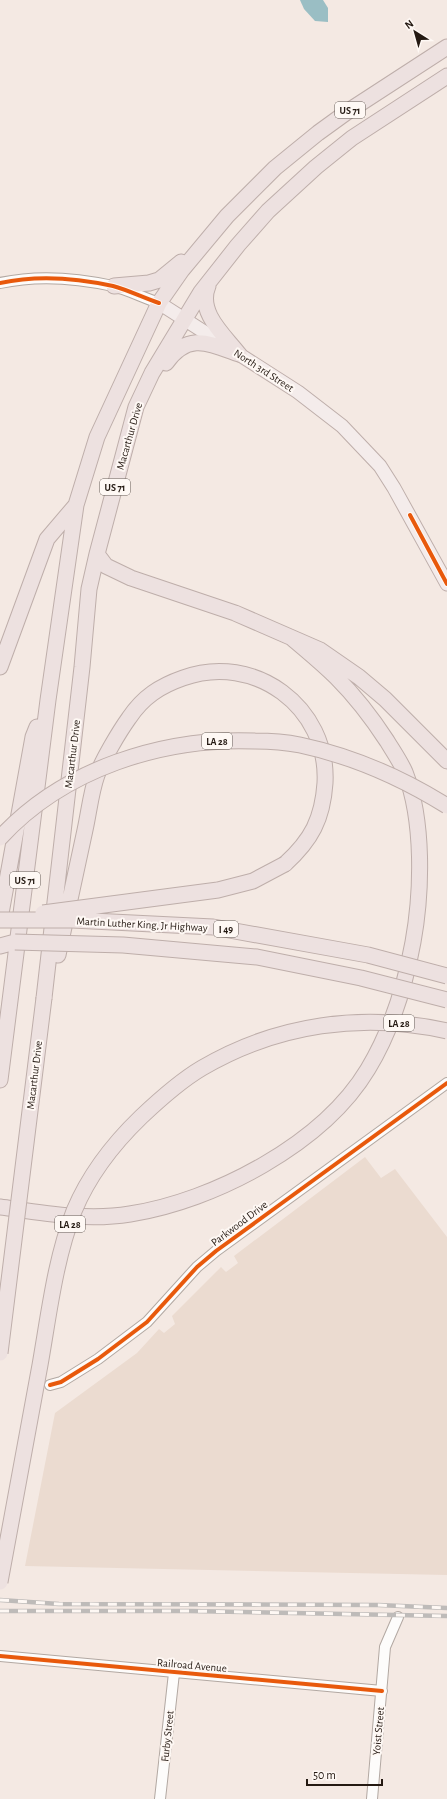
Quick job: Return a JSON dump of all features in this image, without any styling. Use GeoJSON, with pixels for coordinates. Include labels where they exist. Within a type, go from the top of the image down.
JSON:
{"type":"FeatureCollection","features":[{"type":"Feature","properties":{"kind":"highway","name":"US 71"},"geometry":{"type":"LineString","coordinates":[[0,1080],[48,700],[76,505],[97,437],[159,303],[203,244],[246,196],[291,155],[347,112],[447,47]]}},
{"type":"Feature","properties":{"kind":"highway","name":"Macarthur Drive"},"geometry":{"type":"LineString","coordinates":[[0,1354],[44,997],[90,590],[97,554],[136,407],[152,373],[184,318],[211,278],[246,235],[277,202],[316,167],[352,138],[447,76]]}},
{"type":"Feature","properties":{"kind":"highway"},"geometry":{"type":"LineString","coordinates":[[114,286],[149,283],[159,280],[168,274],[246,196]]}},
{"type":"Feature","properties":{"kind":"highway"},"geometry":{"type":"LineString","coordinates":[[211,278],[204,299],[206,308],[216,325],[239,354]]}},
{"type":"Feature","properties":{"kind":"highway"},"geometry":{"type":"LineString","coordinates":[[136,407],[164,364],[181,346],[190,343],[202,342],[239,354]]}},
{"type":"Feature","properties":{"kind":"highway"},"geometry":{"type":"LineString","coordinates":[[0,667],[47,539],[76,505]]}},
{"type":"Feature","properties":{"kind":"highway"},"geometry":{"type":"LineString","coordinates":[[97,554],[106,566],[131,578],[235,613],[320,650],[359,677],[385,699],[447,761]]}},
{"type":"Feature","properties":{"kind":"highway"},"geometry":{"type":"LineString","coordinates":[[0,1207],[74,1217],[129,1215],[161,1208],[225,1184],[261,1167],[290,1148],[316,1127],[339,1106],[354,1088],[367,1070],[381,1045],[408,972],[416,929],[419,863],[414,810],[404,772],[375,722],[354,696],[335,676],[292,638]]}},
{"type":"Feature","properties":{"kind":"highway"},"geometry":{"type":"LineString","coordinates":[[44,997],[55,969],[97,775],[128,718],[139,704],[160,687],[203,672],[234,672],[250,675],[269,684],[279,690],[301,711],[319,741],[325,774],[324,795],[315,827],[306,841],[284,864],[253,881],[218,890],[72,908],[1,920],[33,737],[48,700]]}},
{"type":"Feature","properties":{"kind":"highway","name":"LA 28"},"geometry":{"type":"LineString","coordinates":[[0,838],[36,805],[55,792],[116,762],[137,754],[174,746],[230,740],[299,745],[368,764],[430,795],[447,806]]}},
{"type":"Feature","properties":{"kind":"highway","name":"Martin Luther King, Jr Highway"},"geometry":{"type":"LineString","coordinates":[[1,920],[72,920],[213,927],[368,955],[447,976]]}},
{"type":"Feature","properties":{"kind":"highway","name":"Martin Luther King, Jr Highway"},"geometry":{"type":"LineString","coordinates":[[0,945],[15,942],[123,946],[257,957],[361,978],[447,1000]]}},
{"type":"Feature","properties":{"kind":"highway","name":"LA 28"},"geometry":{"type":"LineString","coordinates":[[0,1582],[54,1282],[74,1210],[106,1153],[138,1120],[176,1086],[201,1068],[229,1053],[258,1041],[295,1031],[350,1021],[380,1021],[447,1031]]}},
{"type":"Feature","properties":{"kind":"main road","name":"North 3rd Street"},"geometry":{"type":"LineString","coordinates":[[159,303],[319,407],[362,445],[380,466],[403,501],[447,584]]}},
{"type":"Feature","properties":{"kind":"street","name":"North 3rd Street"},"geometry":{"type":"LineString","coordinates":[[0,283],[32,278],[59,278],[114,286],[159,303]]}},
{"type":"Feature","properties":{"kind":"street","name":"Parkwood Drive"},"geometry":{"type":"LineString","coordinates":[[50,1385],[61,1382],[104,1355],[147,1322],[197,1267],[216,1251],[447,1083]]}},
{"type":"Feature","properties":{"kind":"street","name":"Yoist Street"},"geometry":{"type":"LineString","coordinates":[[372,1799],[385,1647],[398,1617]]}},
{"type":"Feature","properties":{"kind":"street","name":"Railroad Avenue"},"geometry":{"type":"LineString","coordinates":[[0,1656],[382,1691]]}},
{"type":"Feature","properties":{"kind":"street","name":"Furby Street"},"geometry":{"type":"LineString","coordinates":[[160,1799],[174,1673]]}},
{"type":"Feature","properties":{"kind":"shaded area"},"geometry":{"type":"Polygon","coordinates":[[[365,1157],[381,1178],[395,1169],[447,1237],[447,1575],[25,1566],[55,1413],[137,1353],[159,1329],[164,1333],[175,1324],[172,1316],[221,1267],[226,1272],[238,1263],[234,1256],[365,1157]]]}},
{"type":"Feature","properties":{"kind":"water"},"geometry":{"type":"Polygon","coordinates":[[[300,0],[323,0],[328,8],[328,22],[315,21],[304,9],[300,0]]]}},
{"type":"Feature","properties":{"kind":"railway"},"geometry":{"type":"LineString","coordinates":[[0,1600],[59,1604],[378,1605],[447,1608]]}},
{"type":"Feature","properties":{"kind":"railway"},"geometry":{"type":"LineString","coordinates":[[0,1611],[189,1611],[447,1616]]}},
{"type":"Feature","properties":{"kind":"cycle path"},"geometry":{"type":"LineString","coordinates":[[0,283],[42,278],[71,279],[113,286],[159,303]]}},
{"type":"Feature","properties":{"kind":"cycle path"},"geometry":{"type":"LineString","coordinates":[[410,515],[447,584]]}},
{"type":"Feature","properties":{"kind":"cycle path"},"geometry":{"type":"LineString","coordinates":[[50,1385],[61,1382],[98,1359],[147,1322],[197,1267],[216,1251],[447,1083]]}},
{"type":"Feature","properties":{"kind":"cycle path"},"geometry":{"type":"LineString","coordinates":[[0,1656],[382,1691]]}}]}
